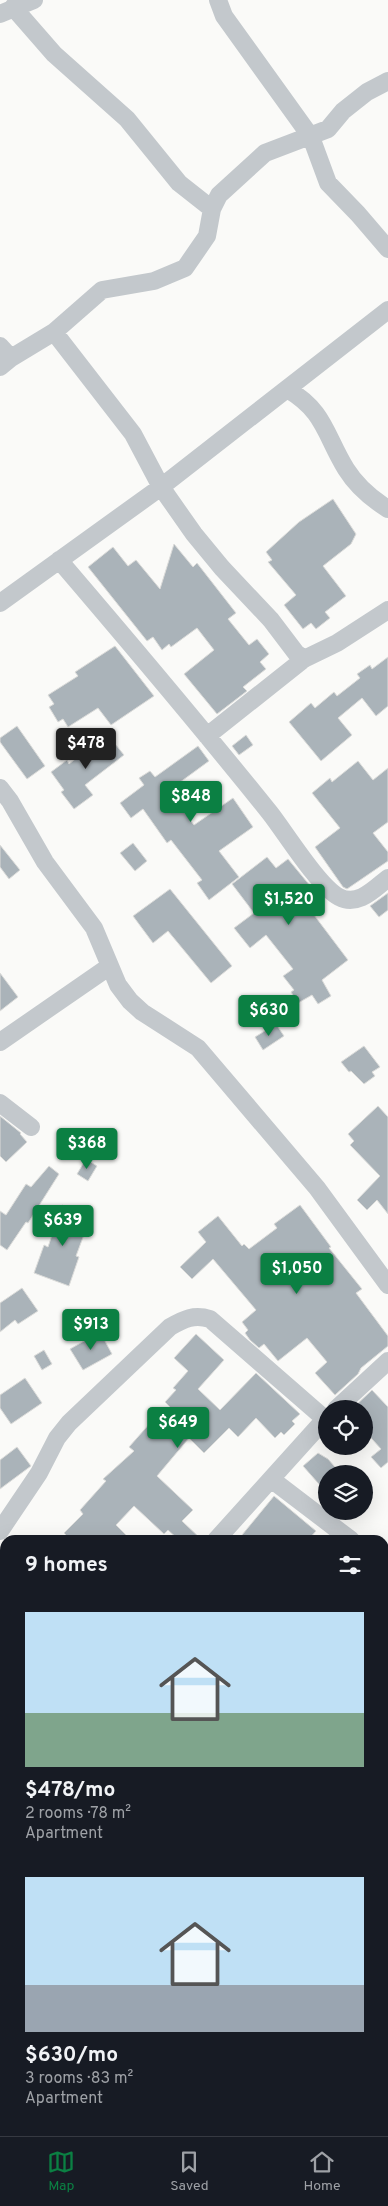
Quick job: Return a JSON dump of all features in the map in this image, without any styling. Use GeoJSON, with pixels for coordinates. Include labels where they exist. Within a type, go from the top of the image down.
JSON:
{"type":"FeatureCollection","features":[{"type":"Feature","properties":{"kind":"street"},"geometry":{"type":"LineString","coordinates":[[34,0],[7,10],[128,119],[179,183],[212,209]]}},
{"type":"Feature","properties":{"kind":"street"},"geometry":{"type":"LineString","coordinates":[[218,0],[224,16],[311,137],[328,183],[388,249]]}},
{"type":"Feature","properties":{"kind":"street"},"geometry":{"type":"LineString","coordinates":[[4,357],[54,332],[102,290],[154,281],[184,268],[207,236],[212,209],[218,195],[265,153],[328,129],[343,112],[367,92],[388,81]]}},
{"type":"Feature","properties":{"kind":"street"},"geometry":{"type":"LineString","coordinates":[[0,603],[161,487],[388,310]]}},
{"type":"Feature","properties":{"kind":"street"},"geometry":{"type":"LineString","coordinates":[[54,332],[133,434],[161,487],[222,568],[259,606],[296,653],[304,659]]}},
{"type":"Feature","properties":{"kind":"street"},"geometry":{"type":"LineString","coordinates":[[287,389],[303,398],[315,410],[346,469],[361,487],[388,509]]}},
{"type":"Feature","properties":{"kind":"street"},"geometry":{"type":"LineString","coordinates":[[59,560],[207,736],[334,894],[340,898],[361,899],[388,878]]}},
{"type":"Feature","properties":{"kind":"street"},"geometry":{"type":"LineString","coordinates":[[207,736],[304,659],[338,642],[388,610]]}},
{"type":"Feature","properties":{"kind":"street"},"geometry":{"type":"LineString","coordinates":[[0,788],[10,801],[46,862],[94,928],[118,985],[142,1012],[198,1048],[317,1188],[388,1285]]}},
{"type":"Feature","properties":{"kind":"street"},"geometry":{"type":"LineString","coordinates":[[0,1042],[110,966]]}},
{"type":"Feature","properties":{"kind":"street"},"geometry":{"type":"LineString","coordinates":[[0,1103],[31,1127]]}},
{"type":"Feature","properties":{"kind":"street"},"geometry":{"type":"LineString","coordinates":[[0,1531],[38,1473],[48,1452],[69,1423],[170,1327],[188,1317],[200,1316],[210,1319],[318,1406]]}},
{"type":"Feature","properties":{"kind":"street"},"geometry":{"type":"LineString","coordinates":[[345,1400],[388,1361]]}},
{"type":"Feature","properties":{"kind":"street"},"geometry":{"type":"LineString","coordinates":[[221,1535],[318,1427]]}},
{"type":"Feature","properties":{"kind":"street"},"geometry":{"type":"LineString","coordinates":[[271,1479],[344,1535]]}},
{"type":"Feature","properties":{"kind":"building"},"geometry":{"type":"Polygon","coordinates":[[[333,499],[356,534],[351,544],[323,566],[346,596],[325,612],[330,618],[316,629],[311,623],[303,629],[284,605],[296,595],[268,562],[272,560],[266,552],[299,522],[333,499]]]}},
{"type":"Feature","properties":{"kind":"building"},"geometry":{"type":"Polygon","coordinates":[[[174,544],[193,567],[197,563],[236,613],[228,619],[249,645],[257,639],[269,654],[260,662],[266,669],[243,687],[247,691],[217,714],[184,674],[214,650],[197,628],[171,647],[169,644],[162,650],[153,637],[147,641],[88,567],[113,547],[128,566],[136,560],[160,589],[174,544]]]}},
{"type":"Feature","properties":{"kind":"building"},"geometry":{"type":"Polygon","coordinates":[[[115,646],[154,696],[111,725],[98,708],[68,727],[63,719],[58,722],[49,707],[54,704],[48,695],[78,676],[75,672],[115,646]]]}},
{"type":"Feature","properties":{"kind":"building"},"geometry":{"type":"Polygon","coordinates":[[[388,657],[388,706],[376,716],[362,698],[338,718],[352,735],[321,761],[289,722],[311,703],[315,708],[334,692],[337,696],[360,678],[357,674],[370,665],[372,669],[388,657]]]}},
{"type":"Feature","properties":{"kind":"building"},"geometry":{"type":"Polygon","coordinates":[[[17,726],[45,766],[27,779],[0,742],[0,738],[17,726]]]}},
{"type":"Feature","properties":{"kind":"building"},"geometry":{"type":"Polygon","coordinates":[[[107,734],[124,755],[85,785],[93,795],[74,809],[61,792],[64,790],[51,772],[67,760],[69,764],[107,734]]]}},
{"type":"Feature","properties":{"kind":"building"},"geometry":{"type":"Polygon","coordinates":[[[246,735],[253,745],[239,755],[232,746],[246,735]]]}},
{"type":"Feature","properties":{"kind":"building"},"geometry":{"type":"Polygon","coordinates":[[[198,746],[209,761],[168,791],[194,825],[233,798],[253,827],[219,851],[239,877],[209,900],[197,883],[202,880],[171,840],[167,843],[143,809],[131,818],[120,803],[144,785],[139,778],[150,771],[155,777],[198,746]]]}},
{"type":"Feature","properties":{"kind":"building"},"geometry":{"type":"Polygon","coordinates":[[[358,761],[373,780],[388,768],[388,822],[373,833],[388,852],[388,861],[347,889],[343,887],[315,847],[340,828],[312,793],[330,778],[332,782],[358,761]]]}},
{"type":"Feature","properties":{"kind":"building"},"geometry":{"type":"Polygon","coordinates":[[[133,843],[147,861],[135,871],[120,853],[133,843]]]}},
{"type":"Feature","properties":{"kind":"building"},"geometry":{"type":"Polygon","coordinates":[[[0,845],[20,870],[9,879],[0,867],[0,845]]]}},
{"type":"Feature","properties":{"kind":"building"},"geometry":{"type":"Polygon","coordinates":[[[267,857],[276,868],[288,859],[307,882],[319,898],[308,907],[348,960],[322,980],[331,996],[318,1004],[312,995],[298,1003],[291,992],[294,990],[283,976],[293,969],[266,935],[250,948],[234,928],[254,913],[232,884],[267,857]]]}},
{"type":"Feature","properties":{"kind":"building"},"geometry":{"type":"Polygon","coordinates":[[[170,889],[232,966],[211,983],[168,931],[153,943],[133,916],[170,889]]]}},
{"type":"Feature","properties":{"kind":"building"},"geometry":{"type":"Polygon","coordinates":[[[388,893],[388,910],[379,917],[370,906],[388,893]]]}},
{"type":"Feature","properties":{"kind":"building"},"geometry":{"type":"Polygon","coordinates":[[[0,973],[18,997],[0,1011],[0,973]]]}},
{"type":"Feature","properties":{"kind":"building"},"geometry":{"type":"Polygon","coordinates":[[[276,1024],[284,1036],[263,1050],[255,1037],[276,1024]]]}},
{"type":"Feature","properties":{"kind":"building"},"geometry":{"type":"Polygon","coordinates":[[[364,1046],[380,1067],[372,1072],[375,1076],[364,1084],[351,1071],[349,1072],[341,1062],[364,1046]]]}},
{"type":"Feature","properties":{"kind":"building"},"geometry":{"type":"Polygon","coordinates":[[[378,1106],[388,1117],[388,1214],[377,1200],[367,1210],[357,1200],[380,1176],[350,1145],[354,1141],[348,1134],[378,1106]]]}},
{"type":"Feature","properties":{"kind":"building"},"geometry":{"type":"Polygon","coordinates":[[[0,1116],[21,1133],[27,1142],[6,1162],[0,1156],[0,1116]]]}},
{"type":"Feature","properties":{"kind":"building"},"geometry":{"type":"Polygon","coordinates":[[[86,1159],[97,1166],[88,1181],[77,1174],[86,1159]]]}},
{"type":"Feature","properties":{"kind":"building"},"geometry":{"type":"Polygon","coordinates":[[[49,1166],[59,1174],[28,1223],[26,1222],[7,1250],[0,1245],[0,1211],[6,1215],[26,1184],[31,1187],[49,1166]]]}},
{"type":"Feature","properties":{"kind":"building"},"geometry":{"type":"Polygon","coordinates":[[[62,1205],[91,1216],[76,1256],[79,1257],[69,1286],[34,1273],[44,1245],[48,1247],[62,1205]]]}},
{"type":"Feature","properties":{"kind":"building"},"geometry":{"type":"Polygon","coordinates":[[[300,1205],[331,1247],[329,1248],[362,1289],[356,1293],[388,1336],[388,1346],[361,1368],[358,1374],[335,1395],[315,1373],[327,1362],[307,1338],[278,1361],[264,1344],[259,1348],[250,1340],[245,1333],[248,1330],[242,1322],[256,1310],[213,1259],[192,1279],[180,1267],[206,1242],[198,1232],[218,1216],[242,1246],[244,1244],[249,1249],[277,1228],[274,1224],[300,1205]]]}},
{"type":"Feature","properties":{"kind":"building"},"geometry":{"type":"Polygon","coordinates":[[[22,1288],[38,1311],[18,1324],[15,1320],[0,1332],[0,1303],[22,1288]]]}},
{"type":"Feature","properties":{"kind":"building"},"geometry":{"type":"Polygon","coordinates":[[[100,1332],[112,1354],[83,1370],[70,1349],[100,1332]]]}},
{"type":"Feature","properties":{"kind":"building"},"geometry":{"type":"Polygon","coordinates":[[[196,1334],[224,1360],[198,1389],[220,1410],[256,1373],[300,1414],[292,1421],[295,1424],[284,1435],[281,1432],[275,1438],[256,1418],[238,1437],[229,1428],[204,1453],[189,1438],[157,1476],[193,1510],[182,1521],[197,1535],[174,1535],[168,1530],[164,1534],[134,1506],[116,1525],[126,1535],[66,1535],[64,1533],[83,1514],[80,1510],[106,1481],[103,1479],[134,1451],[129,1447],[152,1421],[156,1425],[172,1409],[165,1402],[176,1390],[173,1388],[188,1371],[174,1358],[196,1334]]]}},
{"type":"Feature","properties":{"kind":"building"},"geometry":{"type":"Polygon","coordinates":[[[44,1350],[52,1364],[42,1370],[34,1356],[44,1350]]]}},
{"type":"Feature","properties":{"kind":"building"},"geometry":{"type":"Polygon","coordinates":[[[25,1378],[42,1403],[11,1424],[0,1408],[0,1395],[25,1378]]]}},
{"type":"Feature","properties":{"kind":"building"},"geometry":{"type":"Polygon","coordinates":[[[372,1390],[388,1407],[388,1462],[381,1468],[371,1457],[381,1449],[373,1440],[373,1400],[361,1400],[372,1390]]]}},
{"type":"Feature","properties":{"kind":"building"},"geometry":{"type":"Polygon","coordinates":[[[17,1447],[31,1466],[0,1489],[0,1460],[17,1447]]]}},
{"type":"Feature","properties":{"kind":"building"},"geometry":{"type":"Polygon","coordinates":[[[318,1453],[318,1455],[328,1459],[333,1465],[318,1465],[318,1483],[303,1466],[318,1453]]]}},
{"type":"Feature","properties":{"kind":"building"},"geometry":{"type":"Polygon","coordinates":[[[274,1496],[316,1531],[312,1535],[242,1535],[274,1496]]]}}]}
